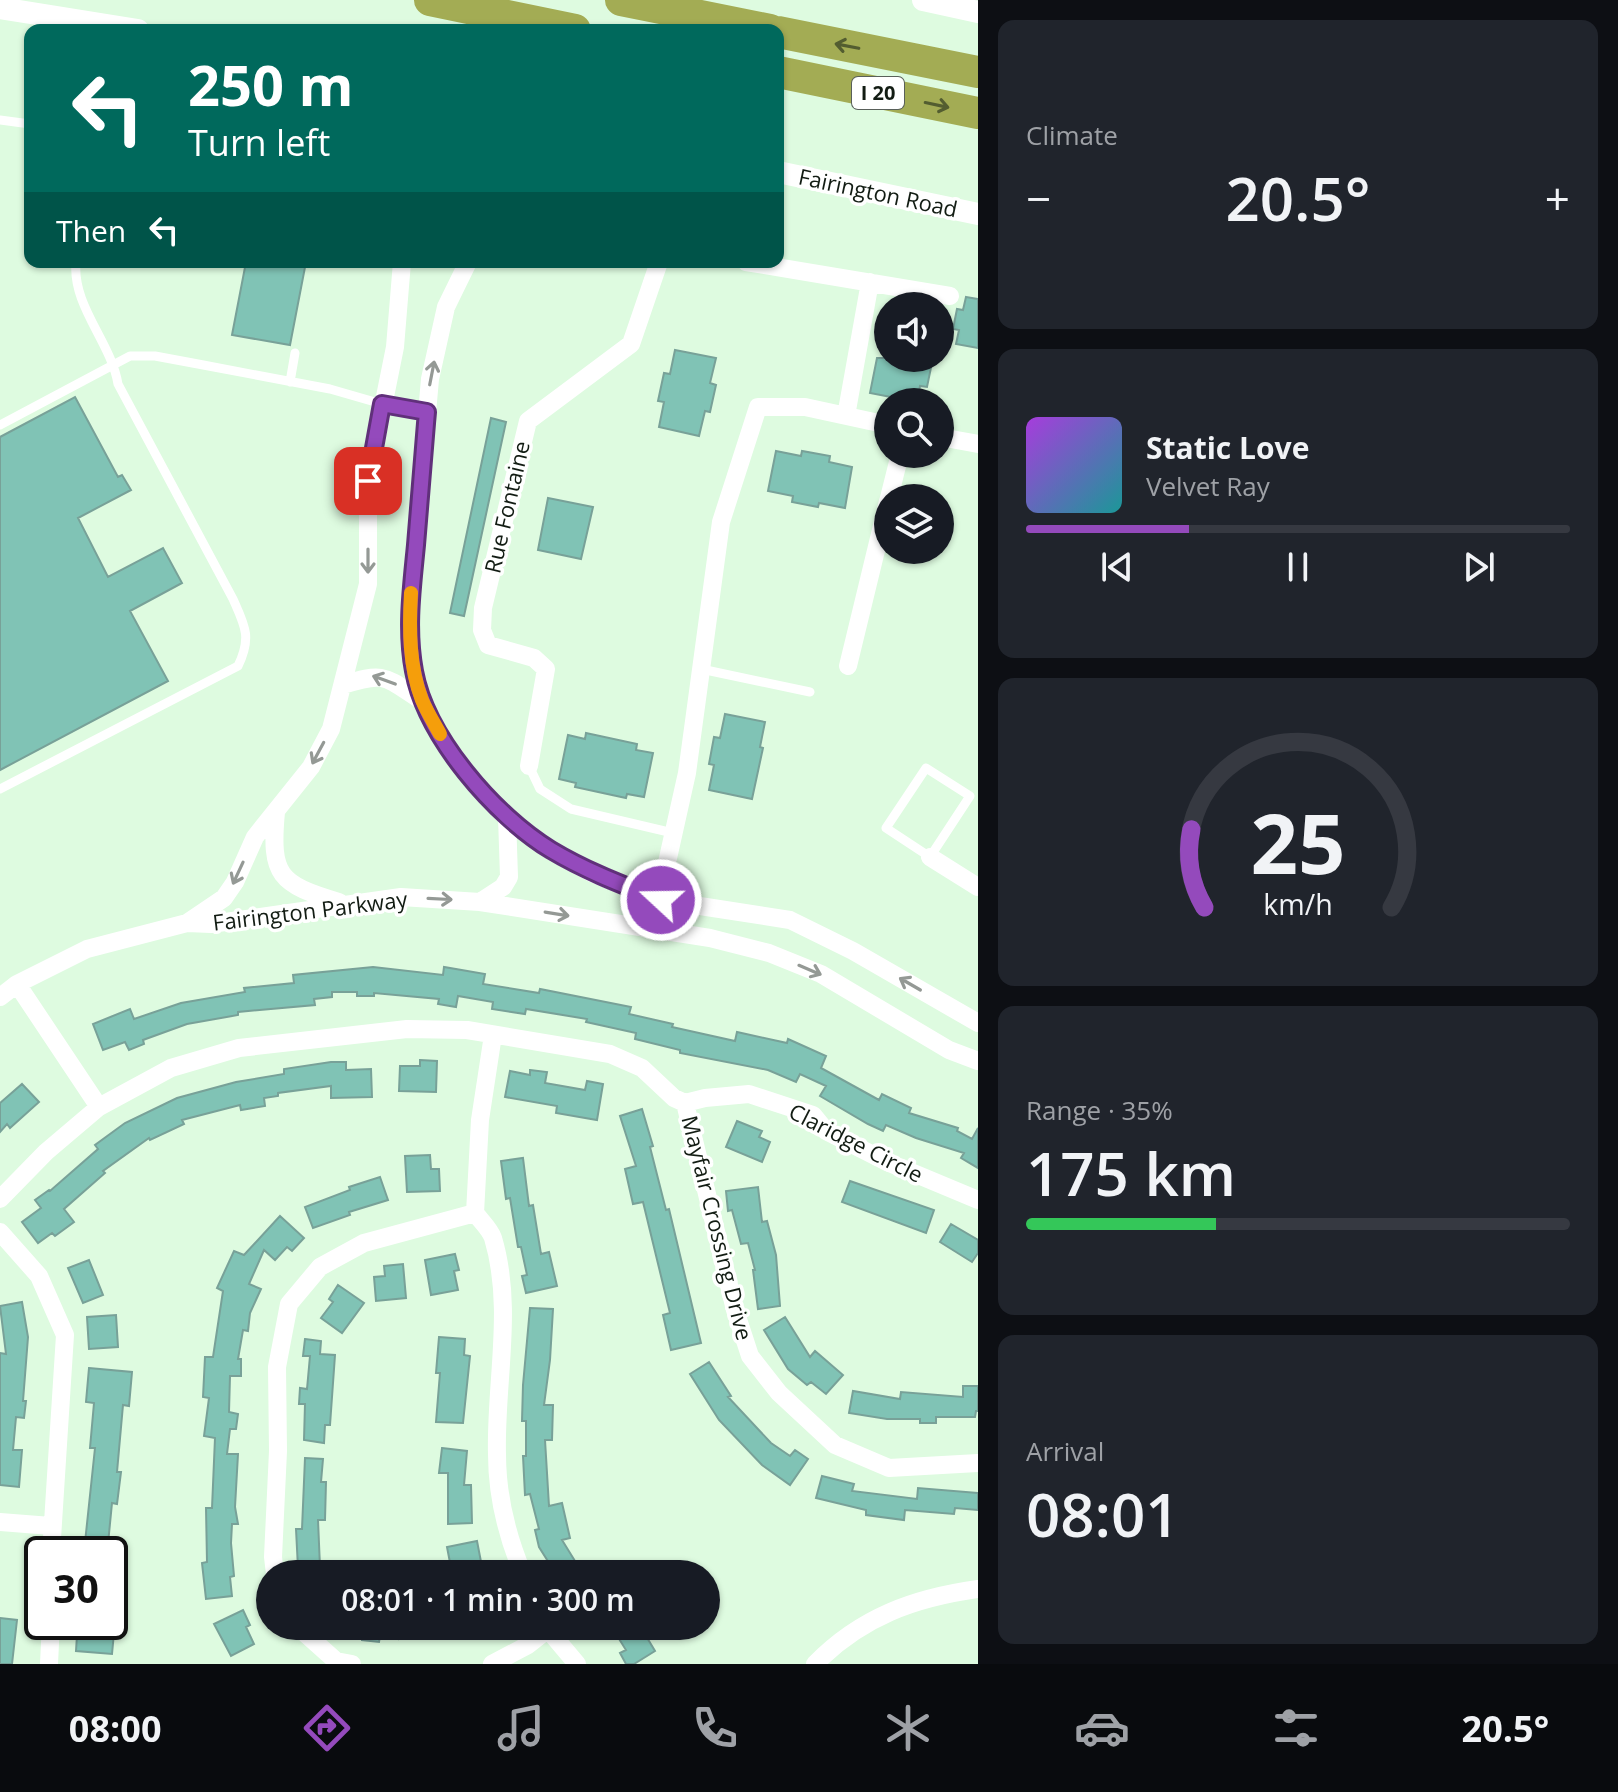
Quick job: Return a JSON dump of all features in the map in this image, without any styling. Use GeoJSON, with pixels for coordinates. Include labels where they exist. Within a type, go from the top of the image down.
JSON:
{"type":"FeatureCollection","features":[{"type":"Feature","properties":{"kind":"highway"},"geometry":{"type":"LineString","coordinates":[[430,0],[546,24]]}},
{"type":"Feature","properties":{"kind":"highway"},"geometry":{"type":"LineString","coordinates":[[621,0],[740,24]]}},
{"type":"Feature","properties":{"kind":"highway","name":"I 20"},"geometry":{"type":"LineString","coordinates":[[784,33],[978,72]]}},
{"type":"Feature","properties":{"kind":"highway","name":"I 20"},"geometry":{"type":"LineString","coordinates":[[784,73],[978,113]]}},
{"type":"Feature","properties":{"kind":"street"},"geometry":{"type":"LineString","coordinates":[[923,0],[978,12]]}},
{"type":"Feature","properties":{"kind":"street"},"geometry":{"type":"LineString","coordinates":[[0,8],[94,24]]}},
{"type":"Feature","properties":{"kind":"street"},"geometry":{"type":"LineString","coordinates":[[32,12],[45,24]]}},
{"type":"Feature","properties":{"kind":"street","name":"Fairington Road"},"geometry":{"type":"LineString","coordinates":[[784,173],[978,214]]}},
{"type":"Feature","properties":{"kind":"street"},"geometry":{"type":"LineString","coordinates":[[0,997],[17,984],[87,949],[187,923],[224,898],[235,882],[255,837],[311,767],[331,729],[368,584],[368,481],[395,347],[402,268]]}},
{"type":"Feature","properties":{"kind":"street"},"geometry":{"type":"LineString","coordinates":[[465,268],[446,307],[430,379],[409,618],[414,671],[422,701],[451,750],[473,781],[507,817],[548,849],[592,873],[661,900],[790,920],[853,951],[978,1023]]}},
{"type":"Feature","properties":{"kind":"street","name":"Rue Fontaine"},"geometry":{"type":"LineString","coordinates":[[529,766],[546,669],[534,658],[488,645],[482,630],[483,608],[528,421],[631,344],[657,268]]}},
{"type":"Feature","properties":{"kind":"street"},"geometry":{"type":"LineString","coordinates":[[783,268],[927,292]]}},
{"type":"Feature","properties":{"kind":"street"},"geometry":{"type":"LineString","coordinates":[[846,416],[870,282]]}},
{"type":"Feature","properties":{"kind":"street"},"geometry":{"type":"LineString","coordinates":[[382,404],[427,412]]}},
{"type":"Feature","properties":{"kind":"street"},"geometry":{"type":"LineString","coordinates":[[658,930],[673,833],[687,773],[721,522],[758,407],[805,407],[874,422]]}},
{"type":"Feature","properties":{"kind":"street"},"geometry":{"type":"LineString","coordinates":[[954,440],[978,444]]}},
{"type":"Feature","properties":{"kind":"street"},"geometry":{"type":"LineString","coordinates":[[848,666],[874,558]]}},
{"type":"Feature","properties":{"kind":"street"},"geometry":{"type":"LineString","coordinates":[[343,685],[373,675],[383,677],[422,701]]}},
{"type":"Feature","properties":{"kind":"street"},"geometry":{"type":"LineString","coordinates":[[276,812],[274,859],[283,875],[298,890],[344,903]]}},
{"type":"Feature","properties":{"kind":"street"},"geometry":{"type":"LineString","coordinates":[[480,902],[503,887],[509,877],[507,817]]}},
{"type":"Feature","properties":{"kind":"street"},"geometry":{"type":"LineString","coordinates":[[930,857],[978,887]]}},
{"type":"Feature","properties":{"kind":"street","name":"Fairington Parkway"},"geometry":{"type":"LineString","coordinates":[[187,923],[211,924],[401,897],[480,902],[710,938],[769,953],[821,974],[949,1050],[978,1061]]}},
{"type":"Feature","properties":{"kind":"street"},"geometry":{"type":"LineString","coordinates":[[17,984],[99,1107]]}},
{"type":"Feature","properties":{"kind":"street","name":"Mayfair Crossing Drive"},"geometry":{"type":"LineString","coordinates":[[0,1199],[46,1152],[99,1107],[171,1068],[239,1048],[407,1029],[467,1030],[610,1054],[642,1068],[674,1098],[685,1103],[735,1310],[750,1356],[779,1393],[835,1445],[889,1468],[978,1463]]}},
{"type":"Feature","properties":{"kind":"street"},"geometry":{"type":"LineString","coordinates":[[493,1035],[480,1120],[475,1213],[492,1235],[499,1278],[502,1324],[497,1455],[510,1543],[517,1560]]}},
{"type":"Feature","properties":{"kind":"street","name":"Claridge Circle"},"geometry":{"type":"LineString","coordinates":[[685,1103],[749,1094],[813,1115],[826,1131],[887,1162],[978,1200]]}},
{"type":"Feature","properties":{"kind":"street"},"geometry":{"type":"LineString","coordinates":[[273,1560],[278,1451],[277,1367],[289,1304],[320,1267],[364,1243],[475,1213]]}},
{"type":"Feature","properties":{"kind":"street"},"geometry":{"type":"LineString","coordinates":[[0,1232],[39,1276],[65,1335],[51,1536]]}},
{"type":"Feature","properties":{"kind":"street"},"geometry":{"type":"LineString","coordinates":[[0,1522],[51,1526]]}},
{"type":"Feature","properties":{"kind":"street"},"geometry":{"type":"LineString","coordinates":[[815,1664],[831,1648],[863,1626],[907,1603],[978,1589]]}},
{"type":"Feature","properties":{"kind":"street"},"geometry":{"type":"LineString","coordinates":[[49,1664],[50,1640]]}},
{"type":"Feature","properties":{"kind":"street"},"geometry":{"type":"LineString","coordinates":[[313,1640],[336,1661],[352,1664]]}},
{"type":"Feature","properties":{"kind":"street"},"geometry":{"type":"LineString","coordinates":[[492,1664],[533,1640]]}},
{"type":"Feature","properties":{"kind":"street"},"geometry":{"type":"LineString","coordinates":[[556,1640],[577,1664]]}},
{"type":"Feature","properties":{"kind":"lane"},"geometry":{"type":"LineString","coordinates":[[0,120],[24,123]]}},
{"type":"Feature","properties":{"kind":"lane"},"geometry":{"type":"LineString","coordinates":[[0,789],[238,666],[246,650],[247,632],[233,599],[118,384],[115,364],[90,320],[76,268]]}},
{"type":"Feature","properties":{"kind":"lane"},"geometry":{"type":"LineString","coordinates":[[290,382],[295,353]]}},
{"type":"Feature","properties":{"kind":"lane"},"geometry":{"type":"LineString","coordinates":[[0,425],[130,356],[155,356],[330,389],[382,404]]}},
{"type":"Feature","properties":{"kind":"lane"},"geometry":{"type":"LineString","coordinates":[[701,669],[810,692]]}},
{"type":"Feature","properties":{"kind":"lane"},"geometry":{"type":"LineString","coordinates":[[529,766],[540,789],[571,809],[673,833]]}},
{"type":"Feature","properties":{"kind":"lane"},"geometry":{"type":"LineString","coordinates":[[926,768],[970,796],[930,857],[886,828],[926,768]]}},
{"type":"Feature","properties":{"kind":"building"},"geometry":{"type":"Polygon","coordinates":[[[245,268],[305,268],[290,345],[232,335],[245,268]]]}},
{"type":"Feature","properties":{"kind":"building"},"geometry":{"type":"Polygon","coordinates":[[[966,297],[978,299],[978,348],[956,344],[959,330],[954,329],[957,309],[963,310],[966,297]]]}},
{"type":"Feature","properties":{"kind":"building"},"geometry":{"type":"Polygon","coordinates":[[[675,350],[716,358],[710,383],[716,385],[710,412],[705,411],[699,436],[659,427],[664,402],[658,401],[664,373],[670,374],[675,350]]]}},
{"type":"Feature","properties":{"kind":"building"},"geometry":{"type":"Polygon","coordinates":[[[874,372],[930,372],[927,387],[874,388],[874,394],[870,393],[874,372]]]}},
{"type":"Feature","properties":{"kind":"building"},"geometry":{"type":"Polygon","coordinates":[[[75,397],[118,477],[122,475],[131,490],[78,518],[108,577],[163,548],[182,583],[130,611],[168,681],[0,770],[0,437],[75,397]]]}},
{"type":"Feature","properties":{"kind":"building"},"geometry":{"type":"Polygon","coordinates":[[[491,418],[506,422],[464,616],[450,613],[491,418]]]}},
{"type":"Feature","properties":{"kind":"building"},"geometry":{"type":"Polygon","coordinates":[[[776,451],[801,456],[802,451],[830,456],[829,462],[852,467],[845,508],[792,502],[793,496],[768,491],[776,451]]]}},
{"type":"Feature","properties":{"kind":"building"},"geometry":{"type":"Polygon","coordinates":[[[548,498],[593,507],[581,559],[538,550],[548,498]]]}},
{"type":"Feature","properties":{"kind":"building"},"geometry":{"type":"Polygon","coordinates":[[[725,714],[765,722],[752,799],[709,790],[714,765],[709,764],[714,737],[720,738],[725,714]]]}},
{"type":"Feature","properties":{"kind":"building"},"geometry":{"type":"Polygon","coordinates":[[[586,733],[637,744],[636,750],[653,753],[644,797],[627,794],[626,798],[575,787],[576,783],[559,779],[568,735],[585,739],[586,733]]]}},
{"type":"Feature","properties":{"kind":"building"},"geometry":{"type":"Polygon","coordinates":[[[373,967],[443,975],[444,967],[485,974],[483,984],[539,993],[540,989],[631,1007],[629,1014],[735,1041],[737,1032],[787,1043],[788,1039],[826,1056],[821,1068],[879,1100],[882,1094],[911,1108],[909,1113],[958,1128],[957,1131],[972,1139],[978,1128],[978,1168],[961,1158],[964,1153],[886,1125],[883,1131],[868,1124],[820,1096],[826,1086],[800,1074],[796,1082],[768,1070],[680,1053],[680,1050],[635,1039],[636,1033],[586,1022],[587,1019],[526,1009],[525,1014],[492,1009],[493,1002],[458,996],[456,1007],[438,1004],[439,999],[332,992],[332,997],[314,999],[315,1005],[238,1012],[238,1015],[187,1024],[143,1040],[144,1044],[129,1050],[125,1042],[103,1050],[93,1024],[130,1009],[134,1019],[181,1003],[245,992],[244,988],[294,983],[293,975],[373,967]]]}},
{"type":"Feature","properties":{"kind":"building"},"geometry":{"type":"Polygon","coordinates":[[[420,1060],[437,1061],[436,1092],[399,1091],[400,1066],[420,1066],[420,1060]]]}},
{"type":"Feature","properties":{"kind":"building"},"geometry":{"type":"Polygon","coordinates":[[[346,1062],[346,1070],[371,1069],[372,1097],[331,1098],[331,1086],[278,1093],[278,1096],[264,1098],[265,1106],[241,1110],[240,1105],[182,1120],[184,1124],[149,1138],[103,1171],[105,1173],[64,1209],[74,1222],[55,1236],[52,1233],[38,1243],[22,1222],[41,1208],[35,1200],[50,1191],[98,1149],[95,1145],[125,1123],[177,1098],[236,1082],[284,1074],[284,1069],[346,1062]]]}},
{"type":"Feature","properties":{"kind":"building"},"geometry":{"type":"Polygon","coordinates":[[[530,1070],[547,1072],[545,1083],[585,1090],[587,1081],[603,1084],[597,1120],[556,1113],[557,1106],[505,1097],[510,1071],[530,1075],[530,1070]]]}},
{"type":"Feature","properties":{"kind":"building"},"geometry":{"type":"Polygon","coordinates":[[[22,1084],[39,1102],[10,1128],[7,1124],[0,1132],[0,1103],[22,1084]]]}},
{"type":"Feature","properties":{"kind":"building"},"geometry":{"type":"Polygon","coordinates":[[[642,1109],[701,1343],[671,1350],[663,1315],[670,1313],[643,1202],[633,1204],[625,1169],[636,1166],[620,1116],[642,1109]]]}},
{"type":"Feature","properties":{"kind":"building"},"geometry":{"type":"Polygon","coordinates":[[[737,1121],[762,1131],[759,1137],[770,1142],[762,1162],[726,1147],[737,1121]]]}},
{"type":"Feature","properties":{"kind":"building"},"geometry":{"type":"Polygon","coordinates":[[[430,1155],[431,1169],[439,1169],[440,1191],[407,1192],[405,1156],[430,1155]]]}},
{"type":"Feature","properties":{"kind":"building"},"geometry":{"type":"Polygon","coordinates":[[[523,1158],[529,1206],[533,1205],[541,1254],[549,1252],[557,1286],[526,1293],[522,1276],[527,1275],[521,1247],[518,1247],[510,1198],[506,1199],[501,1161],[523,1158]]]}},
{"type":"Feature","properties":{"kind":"building"},"geometry":{"type":"Polygon","coordinates":[[[380,1177],[388,1200],[313,1228],[305,1207],[380,1177]]]}},
{"type":"Feature","properties":{"kind":"building"},"geometry":{"type":"Polygon","coordinates":[[[850,1181],[934,1210],[926,1233],[842,1202],[850,1181]]]}},
{"type":"Feature","properties":{"kind":"building"},"geometry":{"type":"Polygon","coordinates":[[[758,1187],[762,1222],[767,1221],[776,1255],[780,1306],[758,1309],[755,1270],[748,1243],[741,1244],[732,1210],[728,1211],[726,1191],[758,1187]]]}},
{"type":"Feature","properties":{"kind":"building"},"geometry":{"type":"Polygon","coordinates":[[[280,1216],[304,1238],[292,1251],[287,1247],[275,1260],[264,1250],[249,1284],[261,1289],[250,1313],[248,1331],[243,1330],[238,1359],[241,1359],[241,1376],[230,1376],[229,1412],[238,1414],[236,1429],[230,1429],[227,1454],[238,1454],[235,1507],[238,1524],[232,1524],[231,1543],[232,1596],[206,1599],[202,1563],[207,1562],[206,1508],[212,1508],[215,1438],[204,1436],[209,1398],[203,1397],[205,1357],[213,1357],[223,1291],[217,1288],[234,1251],[244,1255],[280,1216]]]}},
{"type":"Feature","properties":{"kind":"building"},"geometry":{"type":"Polygon","coordinates":[[[951,1224],[978,1240],[978,1253],[972,1262],[940,1242],[951,1224]]]}},
{"type":"Feature","properties":{"kind":"building"},"geometry":{"type":"Polygon","coordinates":[[[455,1254],[459,1270],[454,1271],[458,1290],[431,1295],[425,1260],[455,1254]]]}},
{"type":"Feature","properties":{"kind":"building"},"geometry":{"type":"Polygon","coordinates":[[[89,1260],[103,1295],[83,1303],[68,1268],[89,1260]]]}},
{"type":"Feature","properties":{"kind":"building"},"geometry":{"type":"Polygon","coordinates":[[[403,1264],[406,1298],[376,1301],[374,1277],[385,1276],[384,1266],[403,1264]]]}},
{"type":"Feature","properties":{"kind":"building"},"geometry":{"type":"Polygon","coordinates":[[[338,1285],[364,1303],[342,1333],[321,1318],[333,1302],[329,1299],[338,1285]]]}},
{"type":"Feature","properties":{"kind":"building"},"geometry":{"type":"Polygon","coordinates":[[[22,1302],[28,1337],[23,1401],[26,1401],[24,1418],[16,1417],[13,1450],[22,1450],[19,1487],[0,1485],[0,1353],[6,1354],[0,1306],[22,1302]]]}},
{"type":"Feature","properties":{"kind":"building"},"geometry":{"type":"Polygon","coordinates":[[[530,1308],[553,1309],[544,1405],[553,1405],[552,1440],[545,1440],[549,1506],[562,1503],[570,1538],[562,1540],[574,1560],[547,1560],[539,1547],[535,1530],[539,1529],[530,1494],[525,1495],[523,1385],[530,1308]]]}},
{"type":"Feature","properties":{"kind":"building"},"geometry":{"type":"Polygon","coordinates":[[[116,1315],[118,1347],[89,1349],[87,1317],[116,1315]]]}},
{"type":"Feature","properties":{"kind":"building"},"geometry":{"type":"Polygon","coordinates":[[[785,1317],[810,1357],[815,1351],[843,1375],[826,1394],[811,1382],[807,1385],[788,1369],[764,1330],[785,1317]]]}},
{"type":"Feature","properties":{"kind":"building"},"geometry":{"type":"Polygon","coordinates":[[[439,1337],[465,1339],[464,1355],[470,1356],[463,1423],[436,1422],[439,1337]]]}},
{"type":"Feature","properties":{"kind":"building"},"geometry":{"type":"Polygon","coordinates":[[[305,1339],[321,1341],[320,1354],[335,1355],[330,1425],[325,1425],[324,1443],[304,1440],[305,1404],[299,1404],[300,1388],[307,1389],[310,1356],[303,1356],[305,1339]]]}},
{"type":"Feature","properties":{"kind":"building"},"geometry":{"type":"Polygon","coordinates":[[[709,1362],[731,1396],[728,1397],[771,1443],[790,1456],[795,1450],[808,1459],[790,1485],[762,1465],[719,1420],[690,1374],[709,1362]]]}},
{"type":"Feature","properties":{"kind":"building"},"geometry":{"type":"Polygon","coordinates":[[[89,1368],[132,1372],[129,1406],[123,1405],[117,1472],[121,1472],[117,1504],[112,1503],[109,1536],[86,1536],[95,1448],[90,1448],[94,1403],[86,1402],[89,1368]]]}},
{"type":"Feature","properties":{"kind":"building"},"geometry":{"type":"Polygon","coordinates":[[[963,1386],[978,1386],[978,1411],[975,1417],[936,1417],[936,1423],[920,1423],[920,1419],[887,1419],[849,1413],[853,1391],[900,1399],[901,1392],[963,1397],[963,1386]]]}},
{"type":"Feature","properties":{"kind":"building"},"geometry":{"type":"Polygon","coordinates":[[[442,1448],[467,1451],[464,1485],[471,1485],[472,1523],[448,1524],[448,1473],[439,1473],[442,1448]]]}},
{"type":"Feature","properties":{"kind":"building"},"geometry":{"type":"Polygon","coordinates":[[[305,1458],[323,1459],[321,1482],[326,1482],[325,1520],[318,1520],[320,1560],[298,1560],[296,1529],[302,1529],[305,1458]]]}},
{"type":"Feature","properties":{"kind":"building"},"geometry":{"type":"Polygon","coordinates":[[[822,1476],[854,1484],[852,1491],[917,1499],[918,1488],[978,1493],[978,1510],[955,1508],[954,1514],[905,1510],[904,1520],[866,1515],[866,1510],[816,1498],[822,1476]]]}},
{"type":"Feature","properties":{"kind":"building"},"geometry":{"type":"Polygon","coordinates":[[[477,1541],[481,1560],[450,1560],[447,1547],[477,1541]]]}},
{"type":"Feature","properties":{"kind":"building"},"geometry":{"type":"Polygon","coordinates":[[[243,1610],[254,1644],[231,1656],[214,1624],[243,1610]]]}},
{"type":"Feature","properties":{"kind":"building"},"geometry":{"type":"Polygon","coordinates":[[[0,1618],[17,1620],[12,1664],[0,1664],[0,1618]]]}},
{"type":"Feature","properties":{"kind":"building"},"geometry":{"type":"Polygon","coordinates":[[[77,1640],[113,1640],[112,1654],[76,1651],[77,1640]]]}},
{"type":"Feature","properties":{"kind":"building"},"geometry":{"type":"Polygon","coordinates":[[[620,1640],[648,1640],[655,1651],[634,1664],[626,1664],[620,1653],[626,1650],[620,1640]]]}},
{"type":"Feature","properties":{"kind":"slow traffic"},"geometry":{"type":"LineString","coordinates":[[411,593],[409,618],[414,671],[422,701],[440,734]]}},
{"type":"Feature","properties":{"kind":"route"},"geometry":{"type":"LineString","coordinates":[[368,481],[382,404],[427,412],[409,618],[414,671],[422,701],[443,740],[473,781],[507,817],[548,849],[592,873],[661,900]]}}]}
